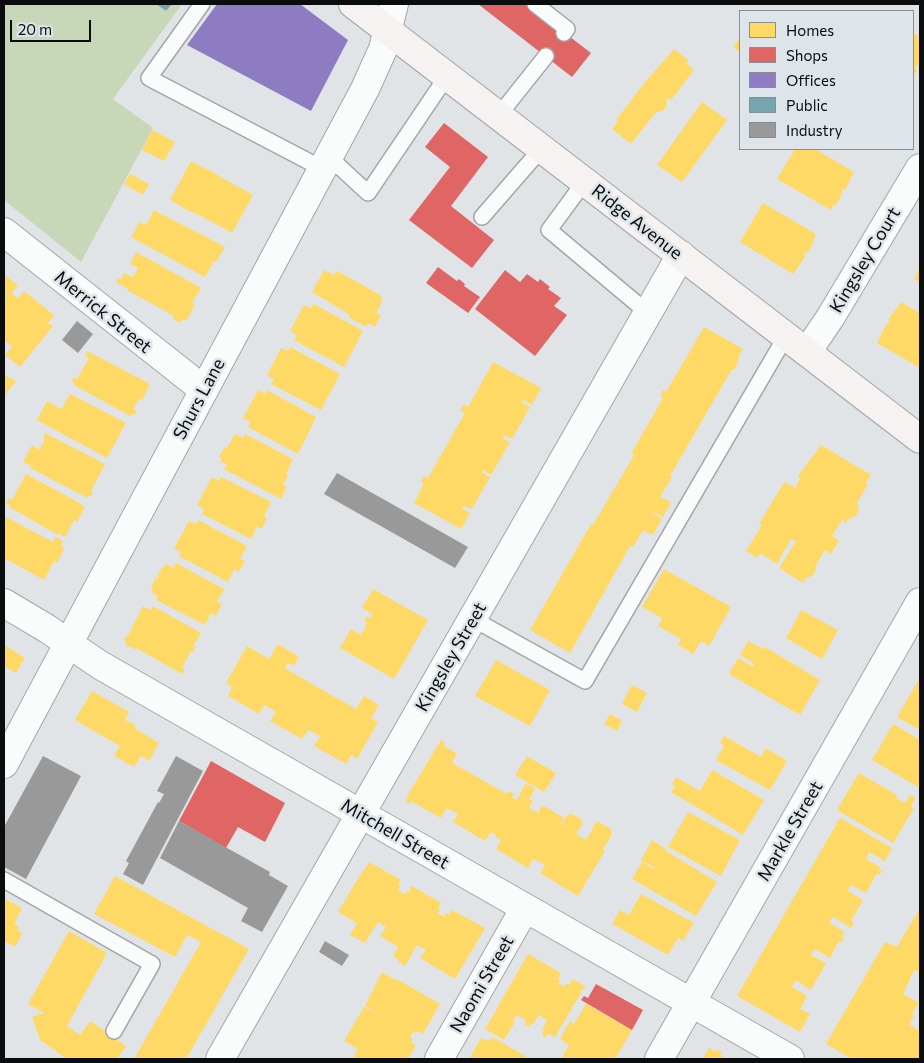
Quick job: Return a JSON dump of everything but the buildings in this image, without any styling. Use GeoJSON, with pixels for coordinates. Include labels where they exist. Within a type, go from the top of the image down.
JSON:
{"type":"FeatureCollection","features":[{"type":"Feature","properties":{"kind":"main road","name":"Ridge Avenue"},"geometry":{"type":"LineString","coordinates":[[354,4],[920,439]]}},
{"type":"Feature","properties":{"kind":"street","name":"Shurs Lane"},"geometry":{"type":"LineString","coordinates":[[4,764],[376,66],[383,48],[394,4]]}},
{"type":"Feature","properties":{"kind":"street","name":"Kingsley Court"},"geometry":{"type":"LineString","coordinates":[[797,344],[830,318],[920,168]]}},
{"type":"Feature","properties":{"kind":"street","name":"Merrick Street"},"geometry":{"type":"LineString","coordinates":[[4,232],[204,390]]}},
{"type":"Feature","properties":{"kind":"street","name":"Kingsley Street"},"geometry":{"type":"LineString","coordinates":[[220,1059],[681,255]]}},
{"type":"Feature","properties":{"kind":"street","name":"Markle Street"},"geometry":{"type":"LineString","coordinates":[[659,1059],[920,602]]}},
{"type":"Feature","properties":{"kind":"street","name":"Mitchell Street"},"geometry":{"type":"LineString","coordinates":[[4,603],[100,664],[790,1059]]}},
{"type":"Feature","properties":{"kind":"street","name":"Naomi Street"},"geometry":{"type":"LineString","coordinates":[[438,1059],[526,908]]}},
{"type":"Feature","properties":{"kind":"lane"},"geometry":{"type":"LineString","coordinates":[[202,4],[150,78],[326,163],[368,193],[447,76]]}},
{"type":"Feature","properties":{"kind":"lane"},"geometry":{"type":"LineString","coordinates":[[535,4],[567,29],[564,33]]}},
{"type":"Feature","properties":{"kind":"lane"},"geometry":{"type":"LineString","coordinates":[[499,115],[546,56]]}},
{"type":"Feature","properties":{"kind":"lane"},"geometry":{"type":"LineString","coordinates":[[482,217],[542,148]]}},
{"type":"Feature","properties":{"kind":"lane"},"geometry":{"type":"LineString","coordinates":[[585,182],[549,230],[648,313]]}},
{"type":"Feature","properties":{"kind":"lane"},"geometry":{"type":"LineString","coordinates":[[473,618],[585,681],[797,344]]}},
{"type":"Feature","properties":{"kind":"lane"},"geometry":{"type":"LineString","coordinates":[[4,880],[152,964],[114,1031]]}},
{"type":"Feature","properties":{"kind":"green space"},"geometry":{"type":"Polygon","coordinates":[[[4,4],[156,4],[166,11],[172,4],[182,4],[113,99],[153,128],[81,262],[4,200],[4,4]]]}}]}
